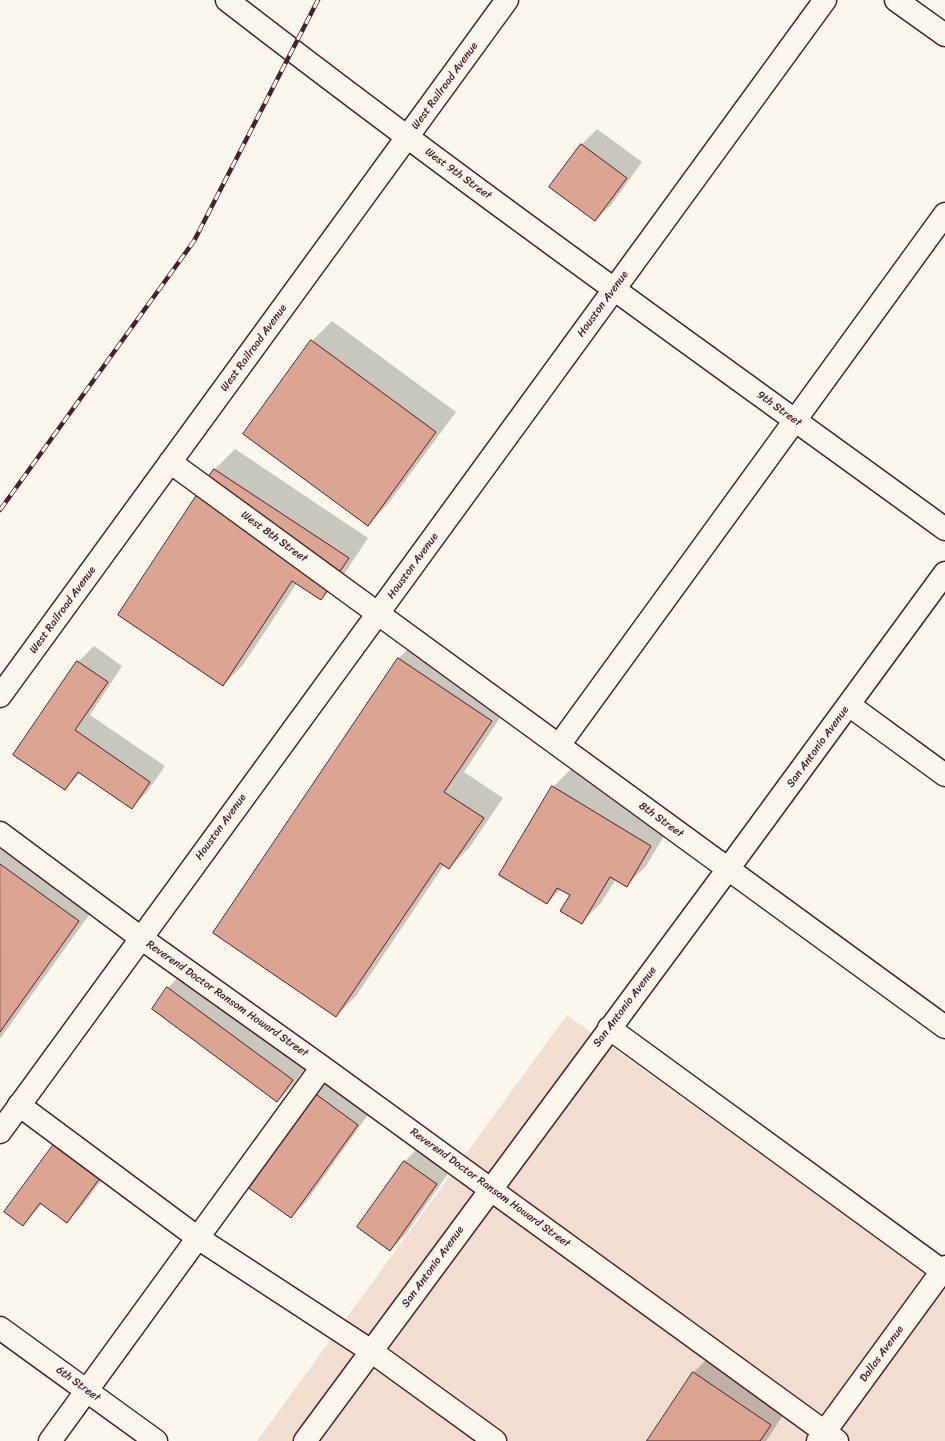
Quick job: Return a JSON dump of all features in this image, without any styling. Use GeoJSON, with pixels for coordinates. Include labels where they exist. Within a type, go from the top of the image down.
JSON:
{"type":"FeatureCollection","features":[{"type":"Feature","properties":{"kind":"street","name":"West 9th Street"},"geometry":{"type":"LineString","coordinates":[[227,0],[407,137],[614,289]]}},
{"type":"Feature","properties":{"kind":"street","name":"West Railroad Avenue"},"geometry":{"type":"LineString","coordinates":[[0,696],[508,0]]}},
{"type":"Feature","properties":{"kind":"street","name":"Houston Avenue"},"geometry":{"type":"LineString","coordinates":[[0,1132],[825,0]]}},
{"type":"Feature","properties":{"kind":"street"},"geometry":{"type":"LineString","coordinates":[[896,0],[945,35]]}},
{"type":"Feature","properties":{"kind":"street"},"geometry":{"type":"LineString","coordinates":[[559,745],[945,214]]}},
{"type":"Feature","properties":{"kind":"street","name":"9th Street"},"geometry":{"type":"LineString","coordinates":[[614,289],[945,529]]}},
{"type":"Feature","properties":{"kind":"street","name":"West 8th Street"},"geometry":{"type":"LineString","coordinates":[[170,462],[378,613]]}},
{"type":"Feature","properties":{"kind":"street","name":"San Antonio Avenue"},"geometry":{"type":"LineString","coordinates":[[305,1441],[849,705],[945,572]]}},
{"type":"Feature","properties":{"kind":"street","name":"8th Street"},"geometry":{"type":"LineString","coordinates":[[378,613],[945,1027]]}},
{"type":"Feature","properties":{"kind":"street"},"geometry":{"type":"LineString","coordinates":[[849,705],[945,775]]}},
{"type":"Feature","properties":{"kind":"street","name":"Reverend Doctor Ransom Howard Street"},"geometry":{"type":"LineString","coordinates":[[0,833],[141,938],[490,1189],[827,1438]]}},
{"type":"Feature","properties":{"kind":"street"},"geometry":{"type":"LineString","coordinates":[[609,1028],[944,1270]]}},
{"type":"Feature","properties":{"kind":"street"},"geometry":{"type":"LineString","coordinates":[[50,1441],[322,1067]]}},
{"type":"Feature","properties":{"kind":"street"},"geometry":{"type":"LineString","coordinates":[[19,1105],[198,1238],[371,1351],[495,1441]]}},
{"type":"Feature","properties":{"kind":"street","name":"Dallas Avenue"},"geometry":{"type":"LineString","coordinates":[[827,1438],[944,1270]]}},
{"type":"Feature","properties":{"kind":"street","name":"6th Street"},"geometry":{"type":"LineString","coordinates":[[0,1328],[156,1441]]}},
{"type":"Feature","properties":{"kind":"shaded area"},"geometry":{"type":"Polygon","coordinates":[[[567,1015],[945,1287],[945,1441],[257,1441],[567,1015]]]}},
{"type":"Feature","properties":{"kind":"building"},"geometry":{"type":"Polygon","coordinates":[[[581,144],[627,178],[595,221],[549,187],[581,144]]]}},
{"type":"Feature","properties":{"kind":"building"},"geometry":{"type":"Polygon","coordinates":[[[311,340],[436,432],[368,526],[243,434],[311,340]]]}},
{"type":"Feature","properties":{"kind":"building"},"geometry":{"type":"Polygon","coordinates":[[[214,469],[349,558],[321,600],[292,581],[223,686],[118,615],[214,469]]]}},
{"type":"Feature","properties":{"kind":"building"},"geometry":{"type":"Polygon","coordinates":[[[398,658],[492,721],[444,792],[484,818],[449,869],[440,863],[336,1017],[213,933],[398,658]]]}},
{"type":"Feature","properties":{"kind":"building"},"geometry":{"type":"Polygon","coordinates":[[[77,661],[108,682],[75,730],[150,782],[132,809],[78,772],[65,790],[13,755],[77,661]]]}},
{"type":"Feature","properties":{"kind":"building"},"geometry":{"type":"Polygon","coordinates":[[[552,786],[651,846],[627,887],[610,877],[582,924],[560,911],[570,895],[557,888],[547,904],[499,875],[552,786]]]}},
{"type":"Feature","properties":{"kind":"building"},"geometry":{"type":"Polygon","coordinates":[[[0,864],[79,921],[0,1032],[0,864]]]}},
{"type":"Feature","properties":{"kind":"building"},"geometry":{"type":"Polygon","coordinates":[[[167,987],[293,1080],[277,1102],[152,1009],[167,987]]]}},
{"type":"Feature","properties":{"kind":"building"},"geometry":{"type":"Polygon","coordinates":[[[313,1092],[358,1125],[291,1218],[246,1186],[313,1092]]]}},
{"type":"Feature","properties":{"kind":"building"},"geometry":{"type":"Polygon","coordinates":[[[54,1144],[100,1178],[67,1223],[40,1203],[23,1226],[4,1212],[54,1144]]]}},
{"type":"Feature","properties":{"kind":"building"},"geometry":{"type":"Polygon","coordinates":[[[404,1161],[437,1184],[390,1251],[357,1227],[404,1161]]]}},
{"type":"Feature","properties":{"kind":"building"},"geometry":{"type":"Polygon","coordinates":[[[693,1372],[771,1425],[760,1441],[647,1441],[693,1372]]]}},
{"type":"Feature","properties":{"kind":"railway"},"geometry":{"type":"LineString","coordinates":[[0,510],[194,241],[318,0]]}}]}
